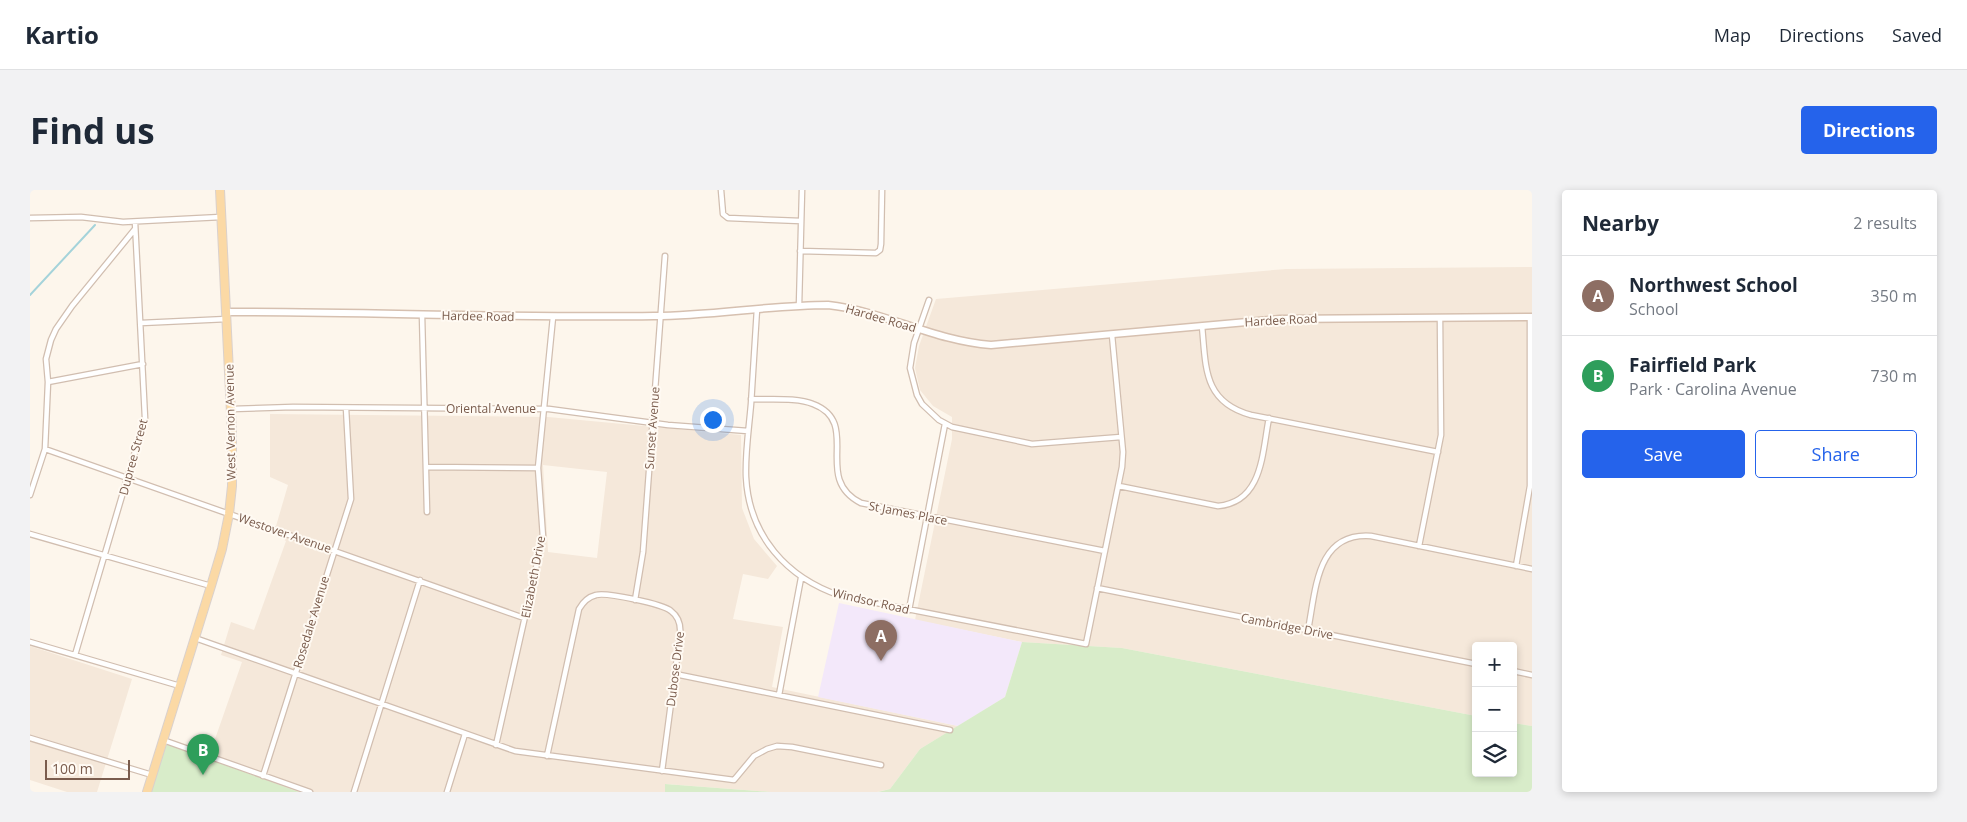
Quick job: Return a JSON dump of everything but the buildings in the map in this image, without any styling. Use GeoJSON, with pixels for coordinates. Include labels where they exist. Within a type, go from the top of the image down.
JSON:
{"type":"FeatureCollection","features":[{"type":"Feature","properties":{"kind":"main road","name":"West Vernon Avenue"},"geometry":{"type":"LineString","coordinates":[[147,792],[222,549],[229,514],[233,458],[232,408],[220,190]]}},
{"type":"Feature","properties":{"kind":"street"},"geometry":{"type":"LineString","coordinates":[[722,190],[723,214],[728,218],[801,221]]}},
{"type":"Feature","properties":{"kind":"street"},"geometry":{"type":"LineString","coordinates":[[799,306],[802,190]]}},
{"type":"Feature","properties":{"kind":"street"},"geometry":{"type":"LineString","coordinates":[[800,251],[876,253],[880,250],[881,244],[882,190]]}},
{"type":"Feature","properties":{"kind":"street"},"geometry":{"type":"LineString","coordinates":[[30,218],[81,217],[135,222],[221,217]]}},
{"type":"Feature","properties":{"kind":"street","name":"Dupree Street"},"geometry":{"type":"LineString","coordinates":[[75,655],[145,418],[135,222]]}},
{"type":"Feature","properties":{"kind":"street"},"geometry":{"type":"LineString","coordinates":[[30,495],[45,449],[48,382],[46,371],[47,355],[56,329],[72,306],[135,229]]}},
{"type":"Feature","properties":{"kind":"street","name":"Sunset Avenue"},"geometry":{"type":"LineString","coordinates":[[634,600],[643,552],[665,256]]}},
{"type":"Feature","properties":{"kind":"street"},"geometry":{"type":"LineString","coordinates":[[929,300],[910,356],[910,368],[912,382],[922,404],[930,413],[945,424],[952,428],[1032,444],[1122,438]]}},
{"type":"Feature","properties":{"kind":"street","name":"Hardee Road"},"geometry":{"type":"LineString","coordinates":[[141,323],[227,316],[360,312],[553,317],[660,316],[799,306],[840,306],[960,342],[991,345],[1280,319],[1531,317]]}},
{"type":"Feature","properties":{"kind":"street","name":"Windsor Road"},"geometry":{"type":"LineString","coordinates":[[757,309],[746,476],[752,510],[758,527],[776,554],[801,578],[842,596],[1086,644],[1098,588]]}},
{"type":"Feature","properties":{"kind":"street"},"geometry":{"type":"LineString","coordinates":[[422,315],[427,512]]}},
{"type":"Feature","properties":{"kind":"street","name":"Elizabeth Drive"},"geometry":{"type":"LineString","coordinates":[[496,745],[543,537],[538,468],[553,317]]}},
{"type":"Feature","properties":{"kind":"street"},"geometry":{"type":"LineString","coordinates":[[1516,566],[1531,480],[1531,317]]}},
{"type":"Feature","properties":{"kind":"street"},"geometry":{"type":"LineString","coordinates":[[1419,546],[1441,428],[1440,318]]}},
{"type":"Feature","properties":{"kind":"street"},"geometry":{"type":"LineString","coordinates":[[1202,326],[1207,374],[1215,393],[1235,410],[1438,452]]}},
{"type":"Feature","properties":{"kind":"street"},"geometry":{"type":"LineString","coordinates":[[1098,588],[1123,458],[1112,335]]}},
{"type":"Feature","properties":{"kind":"street"},"geometry":{"type":"LineString","coordinates":[[48,382],[142,364]]}},
{"type":"Feature","properties":{"kind":"street","name":"St James Place"},"geometry":{"type":"LineString","coordinates":[[751,399],[808,402],[821,408],[830,418],[836,430],[838,477],[848,496],[861,503],[1105,551]]}},
{"type":"Feature","properties":{"kind":"street","name":"Oriental Avenue"},"geometry":{"type":"LineString","coordinates":[[232,408],[543,409],[653,424],[748,431]]}},
{"type":"Feature","properties":{"kind":"street","name":"Rosedale Avenue"},"geometry":{"type":"LineString","coordinates":[[263,776],[351,500],[346,408]]}},
{"type":"Feature","properties":{"kind":"street"},"geometry":{"type":"LineString","coordinates":[[1119,486],[1218,506],[1234,503],[1247,494],[1255,484],[1269,418]]}},
{"type":"Feature","properties":{"kind":"street"},"geometry":{"type":"LineString","coordinates":[[909,610],[945,424]]}},
{"type":"Feature","properties":{"kind":"street","name":"Westover Avenue"},"geometry":{"type":"LineString","coordinates":[[45,449],[524,618]]}},
{"type":"Feature","properties":{"kind":"street"},"geometry":{"type":"LineString","coordinates":[[426,467],[538,468]]}},
{"type":"Feature","properties":{"kind":"street"},"geometry":{"type":"LineString","coordinates":[[30,534],[211,586]]}},
{"type":"Feature","properties":{"kind":"street"},"geometry":{"type":"LineString","coordinates":[[1308,630],[1322,565],[1336,545],[1352,537],[1365,535],[1532,568]]}},
{"type":"Feature","properties":{"kind":"street"},"geometry":{"type":"LineString","coordinates":[[779,695],[801,578]]}},
{"type":"Feature","properties":{"kind":"street"},"geometry":{"type":"LineString","coordinates":[[354,792],[420,580]]}},
{"type":"Feature","properties":{"kind":"street","name":"Cambridge Drive"},"geometry":{"type":"LineString","coordinates":[[1098,588],[1472,663]]}},
{"type":"Feature","properties":{"kind":"street","name":"Dubose Drive"},"geometry":{"type":"LineString","coordinates":[[547,756],[579,609],[589,598],[599,594],[661,605],[676,616],[681,628],[662,771]]}},
{"type":"Feature","properties":{"kind":"street"},"geometry":{"type":"LineString","coordinates":[[195,638],[515,751],[734,780],[754,756],[777,746],[792,747],[881,765]]}},
{"type":"Feature","properties":{"kind":"street"},"geometry":{"type":"LineString","coordinates":[[30,642],[180,686]]}},
{"type":"Feature","properties":{"kind":"street"},"geometry":{"type":"LineString","coordinates":[[1517,672],[1532,675]]}},
{"type":"Feature","properties":{"kind":"street"},"geometry":{"type":"LineString","coordinates":[[675,674],[950,730]]}},
{"type":"Feature","properties":{"kind":"street"},"geometry":{"type":"LineString","coordinates":[[447,792],[465,734]]}},
{"type":"Feature","properties":{"kind":"street"},"geometry":{"type":"LineString","coordinates":[[30,738],[152,775]]}},
{"type":"Feature","properties":{"kind":"street"},"geometry":{"type":"LineString","coordinates":[[163,740],[310,792]]}},
{"type":"Feature","properties":{"kind":"shaded area"},"geometry":{"type":"Polygon","coordinates":[[[1532,267],[1532,726],[1517,724],[1517,642],[1472,642],[1472,715],[1122,648],[1022,642],[915,620],[952,439],[952,417],[933,406],[920,390],[915,368],[919,346],[936,299],[1286,269],[1532,267]]]}},
{"type":"Feature","properties":{"kind":"shaded area"},"geometry":{"type":"Polygon","coordinates":[[[270,414],[548,417],[741,435],[742,508],[754,539],[777,566],[768,579],[743,574],[733,619],[783,627],[772,687],[958,726],[920,749],[890,789],[877,792],[771,792],[666,784],[665,792],[299,792],[208,759],[242,662],[221,655],[231,622],[254,630],[286,541],[274,533],[288,485],[270,477],[270,414]],[[543,465],[548,552],[597,558],[607,472],[543,465]]]}},
{"type":"Feature","properties":{"kind":"shaded area"},"geometry":{"type":"Polygon","coordinates":[[[839,603],[1022,642],[1005,697],[958,726],[818,697],[839,603]]]}},
{"type":"Feature","properties":{"kind":"shaded area"},"geometry":{"type":"Polygon","coordinates":[[[30,646],[132,679],[97,792],[67,792],[30,780],[30,646]]]}},
{"type":"Feature","properties":{"kind":"green space"},"geometry":{"type":"Polygon","coordinates":[[[1022,642],[1122,648],[1472,715],[1472,777],[1517,777],[1517,724],[1532,726],[1532,792],[878,792],[890,789],[920,749],[1005,697],[1022,642]]]}},
{"type":"Feature","properties":{"kind":"green space"},"geometry":{"type":"Polygon","coordinates":[[[162,742],[299,792],[146,792],[162,742]]]}},
{"type":"Feature","properties":{"kind":"green space"},"geometry":{"type":"Polygon","coordinates":[[[665,784],[771,792],[665,792],[665,784]]]}},
{"type":"Feature","properties":{"kind":"waterway"},"geometry":{"type":"LineString","coordinates":[[30,295],[95,225]]}},
{"type":"Feature","properties":{"kind":"place","name":"Northwest School"},"geometry":{"type":"Point","coordinates":[881,661]}},
{"type":"Feature","properties":{"kind":"place","name":"Fairfield Park"},"geometry":{"type":"Point","coordinates":[203,775]}}]}
